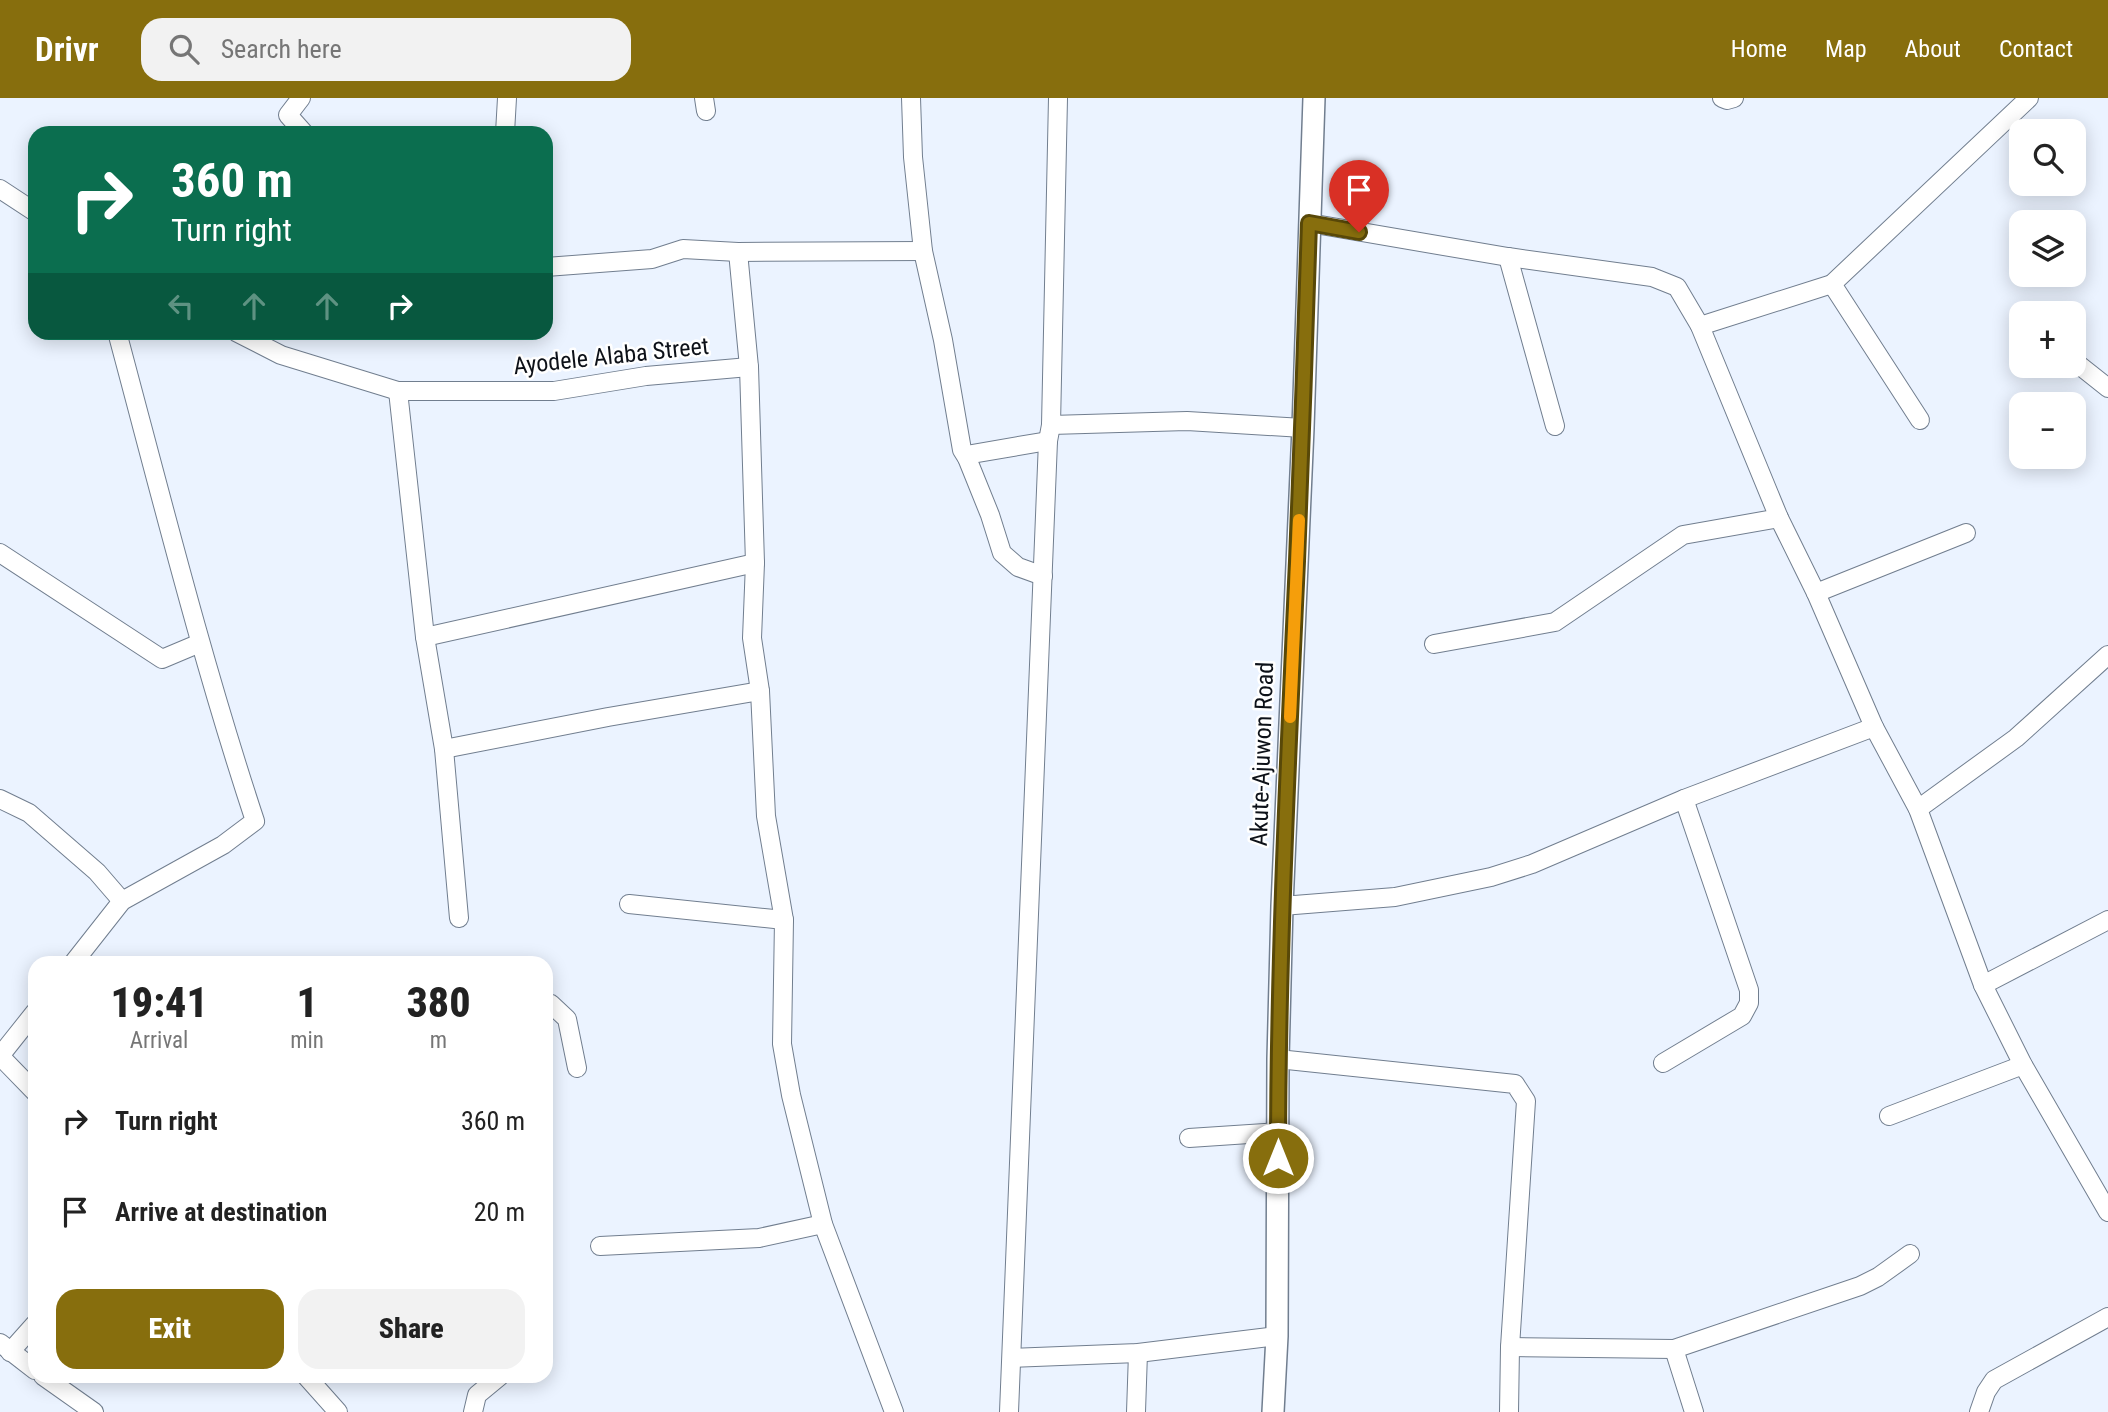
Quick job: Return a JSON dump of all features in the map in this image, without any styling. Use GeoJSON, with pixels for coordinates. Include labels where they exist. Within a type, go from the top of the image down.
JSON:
{"type":"FeatureCollection","features":[{"type":"Feature","properties":{"kind":"main road","name":"Akute-Ajuwon Road"},"geometry":{"type":"LineString","coordinates":[[1273,1412],[1277,1336],[1278,1059],[1282,906],[1314,98]]}},
{"type":"Feature","properties":{"kind":"street"},"geometry":{"type":"LineString","coordinates":[[298,126],[288,115],[301,98]]}},
{"type":"Feature","properties":{"kind":"street"},"geometry":{"type":"LineString","coordinates":[[505,126],[507,98]]}},
{"type":"Feature","properties":{"kind":"street"},"geometry":{"type":"LineString","coordinates":[[911,98],[913,157],[923,251],[943,340],[962,450],[990,514],[1002,553],[1018,566],[1043,576]]}},
{"type":"Feature","properties":{"kind":"street"},"geometry":{"type":"LineString","coordinates":[[1009,1412],[1050,433],[1058,98]]}},
{"type":"Feature","properties":{"kind":"street"},"geometry":{"type":"LineString","coordinates":[[1722,98],[1734,98]]}},
{"type":"Feature","properties":{"kind":"street"},"geometry":{"type":"LineString","coordinates":[[1700,326],[1832,284],[2029,98]]}},
{"type":"Feature","properties":{"kind":"street"},"geometry":{"type":"LineString","coordinates":[[0,189],[28,207]]}},
{"type":"Feature","properties":{"kind":"street"},"geometry":{"type":"LineString","coordinates":[[1309,223],[1508,257],[1652,277],[1677,287],[1700,326],[1779,518],[1816,593],[1874,727],[1918,809],[1983,985],[2023,1065],[2108,1212]]}},
{"type":"Feature","properties":{"kind":"street"},"geometry":{"type":"LineString","coordinates":[[553,267],[652,259],[682,249],[738,252],[923,251]]}},
{"type":"Feature","properties":{"kind":"street"},"geometry":{"type":"LineString","coordinates":[[738,252],[749,367],[755,563],[752,638],[760,691],[766,816],[784,920],[782,1044],[791,1095],[823,1224],[894,1412]]}},
{"type":"Feature","properties":{"kind":"street"},"geometry":{"type":"LineString","coordinates":[[1508,257],[1555,426]]}},
{"type":"Feature","properties":{"kind":"street"},"geometry":{"type":"LineString","coordinates":[[1832,284],[1920,420]]}},
{"type":"Feature","properties":{"kind":"street"},"geometry":{"type":"LineString","coordinates":[[79,956],[122,901],[223,845],[255,821],[228,742],[200,643],[119,340]]}},
{"type":"Feature","properties":{"kind":"street","name":"Ayodele Alaba Street"},"geometry":{"type":"LineString","coordinates":[[252,340],[281,355],[398,391],[554,391],[646,376],[749,367]]}},
{"type":"Feature","properties":{"kind":"street"},"geometry":{"type":"LineString","coordinates":[[2086,370],[2108,388]]}},
{"type":"Feature","properties":{"kind":"street"},"geometry":{"type":"LineString","coordinates":[[398,391],[425,637],[444,749],[459,918]]}},
{"type":"Feature","properties":{"kind":"street"},"geometry":{"type":"LineString","coordinates":[[967,458],[972,454],[1050,433],[1187,421],[1303,428]]}},
{"type":"Feature","properties":{"kind":"street"},"geometry":{"type":"LineString","coordinates":[[1434,644],[1555,622],[1683,535],[1779,518]]}},
{"type":"Feature","properties":{"kind":"street"},"geometry":{"type":"LineString","coordinates":[[1816,593],[1966,533]]}},
{"type":"Feature","properties":{"kind":"street"},"geometry":{"type":"LineString","coordinates":[[0,553],[162,659],[200,643]]}},
{"type":"Feature","properties":{"kind":"street"},"geometry":{"type":"LineString","coordinates":[[425,637],[755,563]]}},
{"type":"Feature","properties":{"kind":"street"},"geometry":{"type":"LineString","coordinates":[[1918,809],[2016,738],[2108,655]]}},
{"type":"Feature","properties":{"kind":"street"},"geometry":{"type":"LineString","coordinates":[[444,749],[760,691]]}},
{"type":"Feature","properties":{"kind":"street"},"geometry":{"type":"LineString","coordinates":[[1282,906],[1395,897],[1491,877],[1532,864],[1684,799],[1874,727]]}},
{"type":"Feature","properties":{"kind":"street"},"geometry":{"type":"LineString","coordinates":[[0,799],[29,813],[97,872],[122,901]]}},
{"type":"Feature","properties":{"kind":"street"},"geometry":{"type":"LineString","coordinates":[[1662,1063],[1742,1016],[1749,1003],[1749,990],[1684,799]]}},
{"type":"Feature","properties":{"kind":"street"},"geometry":{"type":"LineString","coordinates":[[629,904],[784,920]]}},
{"type":"Feature","properties":{"kind":"street"},"geometry":{"type":"LineString","coordinates":[[1983,985],[2108,920]]}},
{"type":"Feature","properties":{"kind":"street"},"geometry":{"type":"LineString","coordinates":[[553,1006],[567,1019],[577,1068]]}},
{"type":"Feature","properties":{"kind":"street"},"geometry":{"type":"LineString","coordinates":[[28,1021],[0,1056],[28,1085]]}},
{"type":"Feature","properties":{"kind":"street"},"geometry":{"type":"LineString","coordinates":[[1278,1059],[1515,1084],[1526,1101],[1510,1347],[1509,1412]]}},
{"type":"Feature","properties":{"kind":"street"},"geometry":{"type":"LineString","coordinates":[[1889,1116],[2023,1065]]}},
{"type":"Feature","properties":{"kind":"street"},"geometry":{"type":"LineString","coordinates":[[1189,1138],[1278,1132]]}},
{"type":"Feature","properties":{"kind":"street"},"geometry":{"type":"LineString","coordinates":[[600,1246],[759,1238],[823,1224]]}},
{"type":"Feature","properties":{"kind":"street"},"geometry":{"type":"LineString","coordinates":[[1510,1347],[1674,1349],[1860,1286],[1878,1277],[1910,1254]]}},
{"type":"Feature","properties":{"kind":"street"},"geometry":{"type":"LineString","coordinates":[[1979,1412],[1986,1392],[1994,1380],[2108,1317]]}},
{"type":"Feature","properties":{"kind":"street"},"geometry":{"type":"LineString","coordinates":[[28,1330],[5,1348],[28,1365]]}},
{"type":"Feature","properties":{"kind":"street"},"geometry":{"type":"LineString","coordinates":[[1012,1358],[1138,1353],[1277,1336]]}},
{"type":"Feature","properties":{"kind":"street"},"geometry":{"type":"LineString","coordinates":[[1674,1349],[1694,1412]]}},
{"type":"Feature","properties":{"kind":"street"},"geometry":{"type":"LineString","coordinates":[[1136,1412],[1138,1353]]}},
{"type":"Feature","properties":{"kind":"street"},"geometry":{"type":"LineString","coordinates":[[53,1383],[94,1412]]}},
{"type":"Feature","properties":{"kind":"street"},"geometry":{"type":"LineString","coordinates":[[311,1383],[331,1409]]}},
{"type":"Feature","properties":{"kind":"street"},"geometry":{"type":"LineString","coordinates":[[473,1412],[478,1395],[492,1383]]}},
{"type":"Feature","properties":{"kind":"slow traffic"},"geometry":{"type":"LineString","coordinates":[[1290,717],[1299,520]]}},
{"type":"Feature","properties":{"kind":"route"},"geometry":{"type":"LineString","coordinates":[[1278,1158],[1282,906],[1303,428],[1309,223],[1359,232]]}}]}
